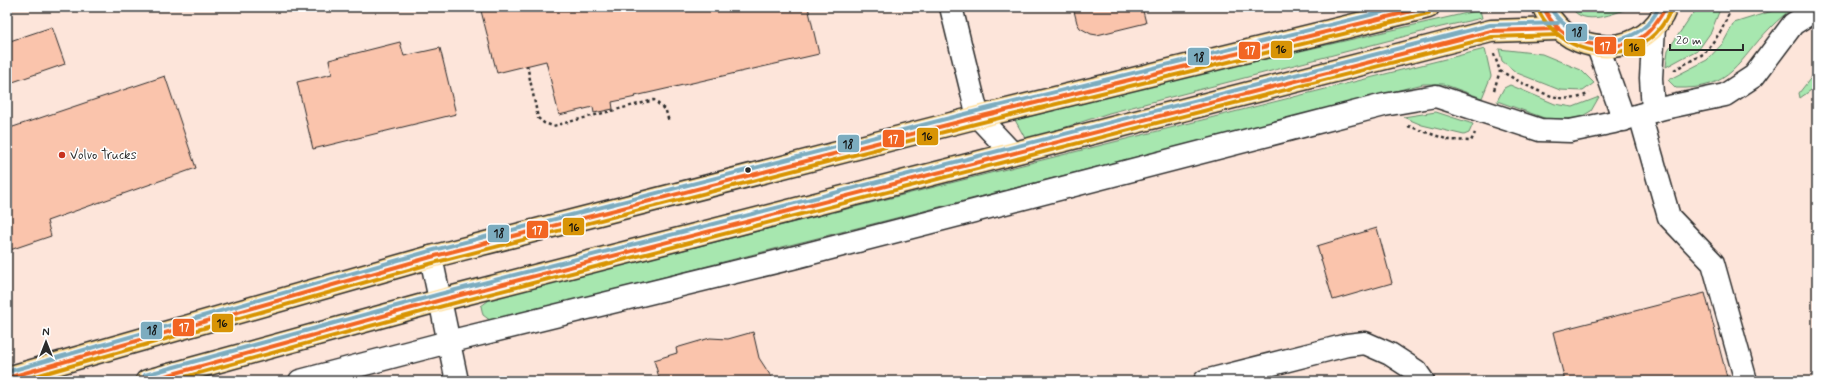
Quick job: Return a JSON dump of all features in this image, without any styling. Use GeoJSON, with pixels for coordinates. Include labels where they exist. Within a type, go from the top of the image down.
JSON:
{"type":"FeatureCollection","features":[{"type":"Feature","properties":{"kind":"main road"},"geometry":{"type":"LineString","coordinates":[[7,378],[431,256],[978,117],[1428,7]]}},
{"type":"Feature","properties":{"kind":"main road"},"geometry":{"type":"LineString","coordinates":[[1544,7],[1558,29],[1577,41],[1598,47],[1618,47],[1638,40],[1654,27],[1666,7]]}},
{"type":"Feature","properties":{"kind":"main road"},"geometry":{"type":"LineString","coordinates":[[147,381],[441,300],[1491,31],[1558,29]]}},
{"type":"Feature","properties":{"kind":"street"},"geometry":{"type":"LineString","coordinates":[[951,7],[978,117],[1012,153]]}},
{"type":"Feature","properties":{"kind":"street"},"geometry":{"type":"LineString","coordinates":[[300,381],[448,342],[792,258],[1391,104],[1436,96],[1540,130],[1570,131],[1725,95],[1754,76],[1793,24],[1817,9]]}},
{"type":"Feature","properties":{"kind":"street"},"geometry":{"type":"LineString","coordinates":[[1639,116],[1651,78],[1654,27]]}},
{"type":"Feature","properties":{"kind":"street"},"geometry":{"type":"LineString","coordinates":[[1598,47],[1639,116],[1669,217],[1713,263],[1746,381]]}},
{"type":"Feature","properties":{"kind":"street"},"geometry":{"type":"LineString","coordinates":[[431,256],[456,381]]}},
{"type":"Feature","properties":{"kind":"street"},"geometry":{"type":"LineString","coordinates":[[1205,381],[1347,345],[1365,343],[1390,354],[1416,371],[1423,381]]}},
{"type":"Feature","properties":{"kind":"path"},"geometry":{"type":"LineString","coordinates":[[1673,71],[1705,53],[1721,31],[1731,8],[1749,9],[1755,7]]}},
{"type":"Feature","properties":{"kind":"path"},"geometry":{"type":"LineString","coordinates":[[1492,47],[1500,71],[1556,98],[1580,98],[1592,91]]}},
{"type":"Feature","properties":{"kind":"path"},"geometry":{"type":"LineString","coordinates":[[527,65],[538,118],[544,123],[553,126],[654,100],[666,111],[669,122]]}},
{"type":"Feature","properties":{"kind":"shaded area"},"geometry":{"type":"Polygon","coordinates":[[[7,7],[1817,7],[1817,381],[7,381],[7,7]]]}},
{"type":"Feature","properties":{"kind":"green space"},"geometry":{"type":"Polygon","coordinates":[[[1571,7],[1632,7],[1608,15],[1591,18],[1583,17],[1576,13],[1571,7]]]}},
{"type":"Feature","properties":{"kind":"green space"},"geometry":{"type":"Polygon","coordinates":[[[1700,7],[1721,7],[1711,32],[1699,49],[1666,67],[1668,50],[1691,16],[1700,7]]]}},
{"type":"Feature","properties":{"kind":"green space"},"geometry":{"type":"Polygon","coordinates":[[[1785,7],[1794,7],[1759,39],[1741,62],[1722,79],[1710,84],[1695,87],[1676,88],[1668,80],[1707,60],[1723,43],[1734,23],[1785,7]]]}},
{"type":"Feature","properties":{"kind":"green space"},"geometry":{"type":"Polygon","coordinates":[[[1480,10],[1482,18],[1441,27],[1109,113],[1026,140],[1015,120],[1213,71],[1480,10]]]}},
{"type":"Feature","properties":{"kind":"green space"},"geometry":{"type":"Polygon","coordinates":[[[1485,49],[1491,76],[1482,98],[1443,84],[1423,84],[491,321],[483,315],[481,306],[492,298],[1485,49]]]}},
{"type":"Feature","properties":{"kind":"green space"},"geometry":{"type":"Polygon","coordinates":[[[1499,49],[1542,54],[1581,70],[1594,83],[1583,91],[1560,90],[1517,73],[1502,61],[1499,49]]]}},
{"type":"Feature","properties":{"kind":"green space"},"geometry":{"type":"Polygon","coordinates":[[[1817,70],[1817,92],[1814,88],[1800,98],[1799,93],[1817,70]]]}},
{"type":"Feature","properties":{"kind":"green space"},"geometry":{"type":"Polygon","coordinates":[[[1510,85],[1555,104],[1573,107],[1599,97],[1591,111],[1579,118],[1547,119],[1497,101],[1504,88],[1510,85]]]}},
{"type":"Feature","properties":{"kind":"green space"},"geometry":{"type":"Polygon","coordinates":[[[1436,112],[1473,124],[1469,133],[1464,135],[1422,125],[1403,117],[1436,112]]]}},
{"type":"Feature","properties":{"kind":"building"},"geometry":{"type":"Polygon","coordinates":[[[480,7],[808,7],[819,54],[612,102],[613,109],[594,113],[593,107],[559,115],[546,61],[497,73],[480,7]]]}},
{"type":"Feature","properties":{"kind":"building"},"geometry":{"type":"Polygon","coordinates":[[[1073,7],[1142,7],[1146,23],[1097,35],[1091,34],[1080,28],[1077,23],[1073,7]]]}},
{"type":"Feature","properties":{"kind":"building"},"geometry":{"type":"Polygon","coordinates":[[[52,27],[65,64],[7,84],[7,42],[52,27]]]}},
{"type":"Feature","properties":{"kind":"building"},"geometry":{"type":"Polygon","coordinates":[[[400,42],[404,56],[440,48],[456,114],[313,149],[297,82],[332,74],[329,60],[400,42]]]}},
{"type":"Feature","properties":{"kind":"building"},"geometry":{"type":"Polygon","coordinates":[[[165,76],[196,168],[47,221],[51,236],[7,251],[7,129],[165,76]]]}},
{"type":"Feature","properties":{"kind":"building"},"geometry":{"type":"Polygon","coordinates":[[[1377,228],[1392,283],[1333,300],[1317,246],[1377,228]]]}},
{"type":"Feature","properties":{"kind":"building"},"geometry":{"type":"Polygon","coordinates":[[[1705,293],[1728,381],[1565,381],[1553,332],[1705,293]]]}},
{"type":"Feature","properties":{"kind":"building"},"geometry":{"type":"Polygon","coordinates":[[[753,332],[759,358],[774,381],[660,381],[654,360],[677,353],[676,348],[710,338],[728,339],[753,332]]]}},
{"type":"Feature","properties":{"kind":"transit line","name":"18"},"geometry":{"type":"LineString","coordinates":[[7,372],[430,251],[977,111],[1403,7]]}},
{"type":"Feature","properties":{"kind":"transit line","name":"17"},"geometry":{"type":"LineString","coordinates":[[7,378],[431,257],[978,117],[1428,7]]}},
{"type":"Feature","properties":{"kind":"transit line","name":"17"},"geometry":{"type":"LineString","coordinates":[[1544,7],[1551,20],[1561,30],[1574,38],[1588,43],[1604,46],[1619,45],[1633,41],[1646,34],[1655,25],[1666,7]]}},
{"type":"Feature","properties":{"kind":"transit line","name":"18"},"geometry":{"type":"LineString","coordinates":[[1550,7],[1567,27],[1579,34],[1605,40],[1618,40],[1630,36],[1642,29],[1652,19],[1659,7]]}},
{"type":"Feature","properties":{"kind":"transit line","name":"16"},"geometry":{"type":"LineString","coordinates":[[1538,9],[1544,20],[1562,37],[1573,44],[1599,52],[1625,51],[1637,46],[1653,36],[1671,10]]}},
{"type":"Feature","properties":{"kind":"transit line","name":"16"},"geometry":{"type":"LineString","coordinates":[[18,381],[433,263],[979,123],[1429,13]]}},
{"type":"Feature","properties":{"kind":"transit line","name":"18"},"geometry":{"type":"LineString","coordinates":[[145,375],[440,294],[1490,25],[1558,23]]}},
{"type":"Feature","properties":{"kind":"transit line","name":"17"},"geometry":{"type":"LineString","coordinates":[[147,381],[441,300],[1491,31],[1558,29]]}},
{"type":"Feature","properties":{"kind":"transit line","name":"16"},"geometry":{"type":"LineString","coordinates":[[170,381],[443,306],[1492,37],[1558,35]]}},
{"type":"Feature","properties":{"kind":"place","name":"Volvo Trucks"},"geometry":{"type":"Point","coordinates":[62,155]}}]}
